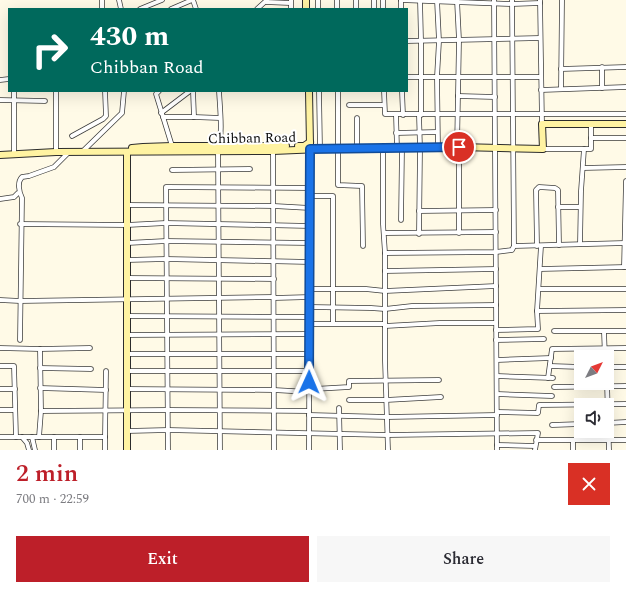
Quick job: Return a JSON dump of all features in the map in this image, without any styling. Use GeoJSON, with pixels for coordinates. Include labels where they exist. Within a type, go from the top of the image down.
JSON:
{"type":"FeatureCollection","features":[{"type":"Feature","properties":{"kind":"street"},"geometry":{"type":"LineString","coordinates":[[142,8],[162,0]]}},
{"type":"Feature","properties":{"kind":"street"},"geometry":{"type":"LineString","coordinates":[[173,8],[193,0]]}},
{"type":"Feature","properties":{"kind":"street"},"geometry":{"type":"LineString","coordinates":[[401,0],[494,2],[540,1],[540,77],[543,149]]}},
{"type":"Feature","properties":{"kind":"street"},"geometry":{"type":"LineString","coordinates":[[561,89],[562,0]]}},
{"type":"Feature","properties":{"kind":"street"},"geometry":{"type":"LineString","coordinates":[[258,8],[267,1],[290,2]]}},
{"type":"Feature","properties":{"kind":"street"},"geometry":{"type":"LineString","coordinates":[[419,234],[421,78],[420,1]]}},
{"type":"Feature","properties":{"kind":"street"},"geometry":{"type":"LineString","coordinates":[[437,1],[438,148]]}},
{"type":"Feature","properties":{"kind":"street"},"geometry":{"type":"LineString","coordinates":[[457,1],[459,40],[459,232]]}},
{"type":"Feature","properties":{"kind":"street"},"geometry":{"type":"LineString","coordinates":[[127,431],[168,430],[220,432],[310,432],[388,435],[497,433],[538,433],[535,448],[497,448],[497,433],[497,414],[497,394],[497,376],[496,360],[496,210],[494,2]]}},
{"type":"Feature","properties":{"kind":"street"},"geometry":{"type":"LineString","coordinates":[[386,253],[496,252],[512,250],[514,246],[514,149],[512,2]]}},
{"type":"Feature","properties":{"kind":"street"},"geometry":{"type":"LineString","coordinates":[[408,41],[540,38]]}},
{"type":"Feature","properties":{"kind":"street"},"geometry":{"type":"LineString","coordinates":[[561,69],[626,67]]}},
{"type":"Feature","properties":{"kind":"street"},"geometry":{"type":"LineString","coordinates":[[602,68],[602,88]]}},
{"type":"Feature","properties":{"kind":"street"},"geometry":{"type":"LineString","coordinates":[[408,78],[540,77]]}},
{"type":"Feature","properties":{"kind":"street"},"geometry":{"type":"LineString","coordinates":[[541,90],[626,87]]}},
{"type":"Feature","properties":{"kind":"street"},"geometry":{"type":"LineString","coordinates":[[14,92],[14,154]]}},
{"type":"Feature","properties":{"kind":"street"},"geometry":{"type":"LineString","coordinates":[[56,92],[56,152]]}},
{"type":"Feature","properties":{"kind":"street"},"geometry":{"type":"LineString","coordinates":[[72,136],[106,116],[105,92]]}},
{"type":"Feature","properties":{"kind":"street"},"geometry":{"type":"LineString","coordinates":[[82,152],[122,113],[124,92]]}},
{"type":"Feature","properties":{"kind":"street"},"geometry":{"type":"LineString","coordinates":[[158,92],[156,94],[172,146]]}},
{"type":"Feature","properties":{"kind":"street"},"geometry":{"type":"LineString","coordinates":[[162,115],[191,92]]}},
{"type":"Feature","properties":{"kind":"street"},"geometry":{"type":"LineString","coordinates":[[192,92],[194,117]]}},
{"type":"Feature","properties":{"kind":"street"},"geometry":{"type":"LineString","coordinates":[[219,92],[220,118],[218,170],[220,450]]}},
{"type":"Feature","properties":{"kind":"street"},"geometry":{"type":"LineString","coordinates":[[308,92],[310,146],[309,450]]}},
{"type":"Feature","properties":{"kind":"street"},"geometry":{"type":"LineString","coordinates":[[319,92],[320,148]]}},
{"type":"Feature","properties":{"kind":"street"},"geometry":{"type":"LineString","coordinates":[[338,92],[338,185],[362,186],[363,246]]}},
{"type":"Feature","properties":{"kind":"street"},"geometry":{"type":"LineString","coordinates":[[384,92],[385,114],[396,115],[626,114]]}},
{"type":"Feature","properties":{"kind":"street"},"geometry":{"type":"LineString","coordinates":[[402,92],[403,115]]}},
{"type":"Feature","properties":{"kind":"street"},"geometry":{"type":"LineString","coordinates":[[458,96],[495,97]]}},
{"type":"Feature","properties":{"kind":"street"},"geometry":{"type":"LineString","coordinates":[[0,100],[45,101]]}},
{"type":"Feature","properties":{"kind":"street"},"geometry":{"type":"LineString","coordinates":[[349,105],[384,105]]}},
{"type":"Feature","properties":{"kind":"street"},"geometry":{"type":"LineString","coordinates":[[162,115],[220,118]]}},
{"type":"Feature","properties":{"kind":"street"},"geometry":{"type":"LineString","coordinates":[[396,115],[396,132],[400,148],[401,220]]}},
{"type":"Feature","properties":{"kind":"street"},"geometry":{"type":"LineString","coordinates":[[357,118],[357,148]]}},
{"type":"Feature","properties":{"kind":"street"},"geometry":{"type":"LineString","coordinates":[[542,124],[626,124]]}},
{"type":"Feature","properties":{"kind":"street"},"geometry":{"type":"LineString","coordinates":[[580,244],[580,207],[584,149],[591,149],[591,124]]}},
{"type":"Feature","properties":{"kind":"street"},"geometry":{"type":"LineString","coordinates":[[396,132],[438,132]]}},
{"type":"Feature","properties":{"kind":"street"},"geometry":{"type":"LineString","coordinates":[[591,138],[626,138]]}},
{"type":"Feature","properties":{"kind":"street","name":"Chibban Road"},"geometry":{"type":"LineString","coordinates":[[127,152],[131,149],[143,147],[172,146],[273,151],[310,146]]}},
{"type":"Feature","properties":{"kind":"street","name":"Chibban Road"},"geometry":{"type":"LineString","coordinates":[[0,155],[56,152],[127,152],[298,146],[320,148],[584,149]]}},
{"type":"Feature","properties":{"kind":"street"},"geometry":{"type":"LineString","coordinates":[[383,148],[383,224],[386,253],[385,380],[388,450]]}},
{"type":"Feature","properties":{"kind":"street"},"geometry":{"type":"LineString","coordinates":[[273,151],[274,450]]}},
{"type":"Feature","properties":{"kind":"street"},"geometry":{"type":"LineString","coordinates":[[20,340],[20,224],[22,198],[18,193],[20,178],[54,167],[69,152]]}},
{"type":"Feature","properties":{"kind":"street"},"geometry":{"type":"LineString","coordinates":[[127,152],[127,450]]}},
{"type":"Feature","properties":{"kind":"street"},"geometry":{"type":"LineString","coordinates":[[583,168],[626,167]]}},
{"type":"Feature","properties":{"kind":"street"},"geometry":{"type":"LineString","coordinates":[[172,170],[250,169]]}},
{"type":"Feature","properties":{"kind":"street"},"geometry":{"type":"LineString","coordinates":[[540,269],[625,267],[624,243],[626,181]]}},
{"type":"Feature","properties":{"kind":"street"},"geometry":{"type":"LineString","coordinates":[[168,450],[166,188],[310,188]]}},
{"type":"Feature","properties":{"kind":"street"},"geometry":{"type":"LineString","coordinates":[[496,330],[538,329],[537,311],[540,269],[537,188],[557,188],[558,190],[559,245]]}},
{"type":"Feature","properties":{"kind":"street"},"geometry":{"type":"LineString","coordinates":[[0,199],[14,196],[18,193]]}},
{"type":"Feature","properties":{"kind":"street"},"geometry":{"type":"LineString","coordinates":[[310,196],[333,196],[333,323]]}},
{"type":"Feature","properties":{"kind":"street"},"geometry":{"type":"LineString","coordinates":[[127,205],[274,206],[310,208]]}},
{"type":"Feature","properties":{"kind":"street"},"geometry":{"type":"LineString","coordinates":[[558,207],[580,207]]}},
{"type":"Feature","properties":{"kind":"street"},"geometry":{"type":"LineString","coordinates":[[419,211],[496,210]]}},
{"type":"Feature","properties":{"kind":"street"},"geometry":{"type":"LineString","coordinates":[[20,224],[127,225],[166,223],[274,224],[310,226]]}},
{"type":"Feature","properties":{"kind":"street"},"geometry":{"type":"LineString","coordinates":[[385,233],[419,234],[496,232]]}},
{"type":"Feature","properties":{"kind":"street"},"geometry":{"type":"LineString","coordinates":[[127,243],[166,241],[310,243]]}},
{"type":"Feature","properties":{"kind":"street"},"geometry":{"type":"LineString","coordinates":[[514,246],[624,243]]}},
{"type":"Feature","properties":{"kind":"street"},"geometry":{"type":"LineString","coordinates":[[127,260],[166,259],[310,262]]}},
{"type":"Feature","properties":{"kind":"street"},"geometry":{"type":"LineString","coordinates":[[385,271],[496,269]]}},
{"type":"Feature","properties":{"kind":"street"},"geometry":{"type":"LineString","coordinates":[[127,278],[274,279]]}},
{"type":"Feature","properties":{"kind":"street"},"geometry":{"type":"LineString","coordinates":[[310,289],[366,289],[385,291],[496,286]]}},
{"type":"Feature","properties":{"kind":"street"},"geometry":{"type":"LineString","coordinates":[[538,289],[626,289]]}},
{"type":"Feature","properties":{"kind":"street"},"geometry":{"type":"LineString","coordinates":[[0,300],[20,302],[167,298],[310,297]]}},
{"type":"Feature","properties":{"kind":"street"},"geometry":{"type":"LineString","coordinates":[[310,307],[385,309],[412,306],[496,305]]}},
{"type":"Feature","properties":{"kind":"street"},"geometry":{"type":"LineString","coordinates":[[537,311],[626,310]]}},
{"type":"Feature","properties":{"kind":"street"},"geometry":{"type":"LineString","coordinates":[[127,316],[310,317]]}},
{"type":"Feature","properties":{"kind":"street"},"geometry":{"type":"LineString","coordinates":[[310,324],[333,323],[385,325],[496,323]]}},
{"type":"Feature","properties":{"kind":"street"},"geometry":{"type":"LineString","coordinates":[[554,331],[626,331]]}},
{"type":"Feature","properties":{"kind":"street"},"geometry":{"type":"LineString","coordinates":[[604,332],[605,348]]}},
{"type":"Feature","properties":{"kind":"street"},"geometry":{"type":"LineString","coordinates":[[127,335],[310,334]]}},
{"type":"Feature","properties":{"kind":"street"},"geometry":{"type":"LineString","coordinates":[[496,340],[544,339]]}},
{"type":"Feature","properties":{"kind":"street"},"geometry":{"type":"LineString","coordinates":[[0,348],[90,348]]}},
{"type":"Feature","properties":{"kind":"street"},"geometry":{"type":"LineString","coordinates":[[497,376],[550,378],[552,349],[626,348]]}},
{"type":"Feature","properties":{"kind":"street"},"geometry":{"type":"LineString","coordinates":[[39,437],[41,411],[40,349]]}},
{"type":"Feature","properties":{"kind":"street"},"geometry":{"type":"LineString","coordinates":[[127,354],[310,354]]}},
{"type":"Feature","properties":{"kind":"street"},"geometry":{"type":"LineString","coordinates":[[496,360],[551,358]]}},
{"type":"Feature","properties":{"kind":"street"},"geometry":{"type":"LineString","coordinates":[[0,366],[14,366],[16,437]]}},
{"type":"Feature","properties":{"kind":"street"},"geometry":{"type":"LineString","coordinates":[[550,366],[574,367]]}},
{"type":"Feature","properties":{"kind":"street"},"geometry":{"type":"LineString","coordinates":[[614,367],[626,367]]}},
{"type":"Feature","properties":{"kind":"street"},"geometry":{"type":"LineString","coordinates":[[40,368],[90,369]]}},
{"type":"Feature","properties":{"kind":"street"},"geometry":{"type":"LineString","coordinates":[[105,450],[106,371]]}},
{"type":"Feature","properties":{"kind":"street"},"geometry":{"type":"LineString","coordinates":[[127,371],[310,371]]}},
{"type":"Feature","properties":{"kind":"street"},"geometry":{"type":"LineString","coordinates":[[127,389],[274,390],[309,392],[314,389],[349,387],[349,381],[439,380]]}},
{"type":"Feature","properties":{"kind":"street"},"geometry":{"type":"LineString","coordinates":[[614,385],[626,386]]}},
{"type":"Feature","properties":{"kind":"street"},"geometry":{"type":"LineString","coordinates":[[554,387],[574,386]]}},
{"type":"Feature","properties":{"kind":"street"},"geometry":{"type":"LineString","coordinates":[[40,388],[106,390]]}},
{"type":"Feature","properties":{"kind":"street"},"geometry":{"type":"LineString","coordinates":[[0,389],[15,389]]}},
{"type":"Feature","properties":{"kind":"street"},"geometry":{"type":"LineString","coordinates":[[497,394],[552,396]]}},
{"type":"Feature","properties":{"kind":"street"},"geometry":{"type":"LineString","coordinates":[[349,400],[441,398]]}},
{"type":"Feature","properties":{"kind":"street"},"geometry":{"type":"LineString","coordinates":[[41,411],[274,410],[339,416],[387,417],[538,413],[539,404],[574,405]]}},
{"type":"Feature","properties":{"kind":"street"},"geometry":{"type":"LineString","coordinates":[[614,405],[626,404]]}},
{"type":"Feature","properties":{"kind":"street"},"geometry":{"type":"LineString","coordinates":[[339,408],[340,450]]}},
{"type":"Feature","properties":{"kind":"street"},"geometry":{"type":"LineString","coordinates":[[0,410],[15,410]]}},
{"type":"Feature","properties":{"kind":"street"},"geometry":{"type":"LineString","coordinates":[[614,423],[626,422]]}},
{"type":"Feature","properties":{"kind":"street"},"geometry":{"type":"LineString","coordinates":[[552,425],[574,424]]}},
{"type":"Feature","properties":{"kind":"street"},"geometry":{"type":"LineString","coordinates":[[0,437],[105,437]]}},
{"type":"Feature","properties":{"kind":"street"},"geometry":{"type":"LineString","coordinates":[[22,437],[27,443],[29,450]]}},
{"type":"Feature","properties":{"kind":"street"},"geometry":{"type":"LineString","coordinates":[[32,437],[35,450]]}},
{"type":"Feature","properties":{"kind":"street"},"geometry":{"type":"LineString","coordinates":[[54,437],[54,450]]}},
{"type":"Feature","properties":{"kind":"street"},"geometry":{"type":"LineString","coordinates":[[80,437],[80,450]]}},
{"type":"Feature","properties":{"kind":"street"},"geometry":{"type":"LineString","coordinates":[[536,440],[626,440]]}},
{"type":"Feature","properties":{"kind":"street"},"geometry":{"type":"LineString","coordinates":[[609,440],[609,450]]}},
{"type":"Feature","properties":{"kind":"street"},"geometry":{"type":"LineString","coordinates":[[573,441],[573,450]]}},
{"type":"Feature","properties":{"kind":"route"},"geometry":{"type":"LineString","coordinates":[[309,382],[310,149],[459,147]]}}]}
